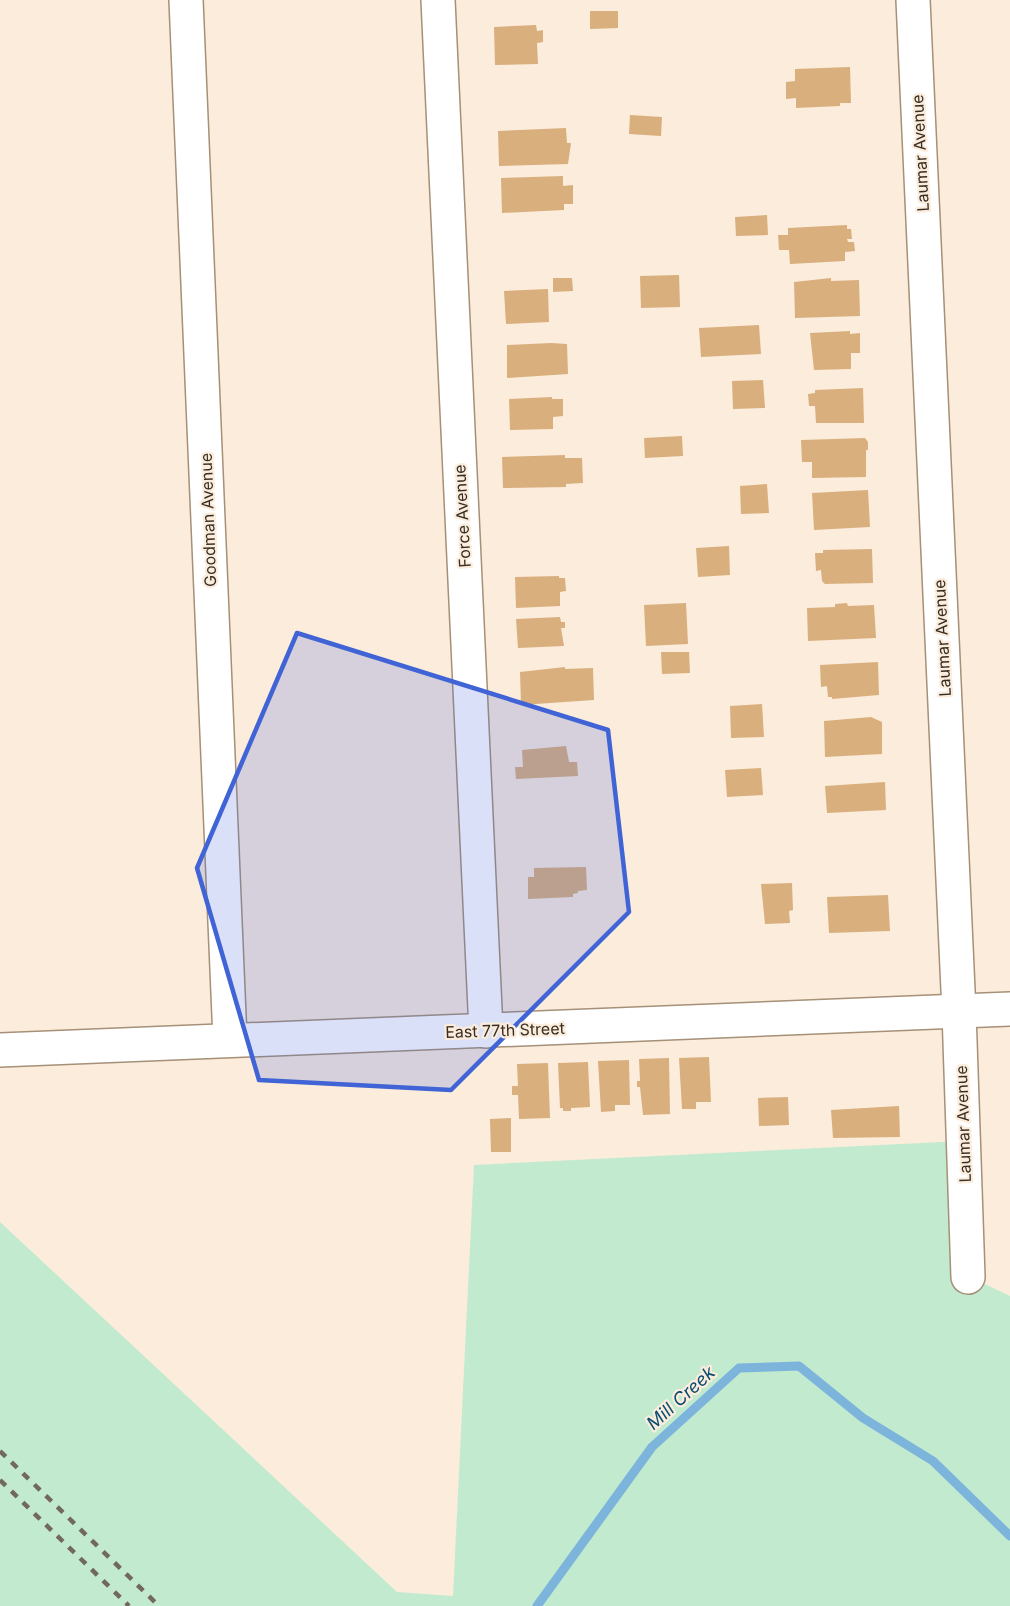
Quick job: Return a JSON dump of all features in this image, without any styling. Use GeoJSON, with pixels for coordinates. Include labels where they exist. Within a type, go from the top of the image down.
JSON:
{"type":"FeatureCollection","features":[{"type":"Feature","properties":{"kind":"street","name":"Goodman Avenue"},"geometry":{"type":"LineString","coordinates":[[186,0],[230,1040]]}},
{"type":"Feature","properties":{"kind":"street","name":"Force Avenue"},"geometry":{"type":"LineString","coordinates":[[438,0],[486,1031]]}},
{"type":"Feature","properties":{"kind":"street","name":"Laumar Avenue"},"geometry":{"type":"LineString","coordinates":[[914,0],[959,1012],[968,1276]]}},
{"type":"Feature","properties":{"kind":"street","name":"East 77th Street"},"geometry":{"type":"LineString","coordinates":[[0,1050],[1010,1009]]}},
{"type":"Feature","properties":{"kind":"highlighted area"},"geometry":{"type":"Polygon","coordinates":[[[297,633],[608,730],[629,912],[451,1090],[259,1080],[197,868],[297,633]]]}},
{"type":"Feature","properties":{"kind":"green space"},"geometry":{"type":"Polygon","coordinates":[[[963,1141],[968,1276],[1010,1296],[1010,1606],[0,1606],[0,1222],[397,1592],[453,1596],[474,1165],[963,1141]]]}},
{"type":"Feature","properties":{"kind":"building"},"geometry":{"type":"Polygon","coordinates":[[[590,11],[618,11],[618,28],[590,29],[590,11]]]}},
{"type":"Feature","properties":{"kind":"building"},"geometry":{"type":"Polygon","coordinates":[[[536,25],[537,31],[543,30],[543,42],[537,43],[538,64],[495,65],[494,27],[536,25]]]}},
{"type":"Feature","properties":{"kind":"building"},"geometry":{"type":"Polygon","coordinates":[[[850,67],[851,103],[840,103],[840,106],[796,108],[796,98],[786,99],[786,82],[795,81],[795,69],[850,67]]]}},
{"type":"Feature","properties":{"kind":"building"},"geometry":{"type":"Polygon","coordinates":[[[630,115],[662,117],[661,136],[629,134],[630,115]]]}},
{"type":"Feature","properties":{"kind":"building"},"geometry":{"type":"Polygon","coordinates":[[[566,128],[567,143],[571,143],[568,164],[499,166],[498,131],[566,128]]]}},
{"type":"Feature","properties":{"kind":"building"},"geometry":{"type":"Polygon","coordinates":[[[563,176],[563,186],[573,185],[573,204],[564,204],[564,210],[502,213],[501,178],[563,176]]]}},
{"type":"Feature","properties":{"kind":"building"},"geometry":{"type":"Polygon","coordinates":[[[767,215],[768,235],[736,236],[735,217],[767,215]]]}},
{"type":"Feature","properties":{"kind":"building"},"geometry":{"type":"Polygon","coordinates":[[[847,225],[847,229],[851,229],[852,239],[847,239],[848,242],[854,242],[855,251],[845,252],[845,261],[790,264],[789,250],[779,250],[778,235],[788,235],[788,228],[847,225]]]}},
{"type":"Feature","properties":{"kind":"building"},"geometry":{"type":"Polygon","coordinates":[[[679,275],[680,307],[641,308],[640,276],[679,275]]]}},
{"type":"Feature","properties":{"kind":"building"},"geometry":{"type":"Polygon","coordinates":[[[553,278],[572,278],[573,291],[553,292],[553,278]]]}},
{"type":"Feature","properties":{"kind":"building"},"geometry":{"type":"Polygon","coordinates":[[[831,278],[831,281],[859,280],[860,316],[795,318],[794,282],[831,278]]]}},
{"type":"Feature","properties":{"kind":"building"},"geometry":{"type":"Polygon","coordinates":[[[548,289],[549,322],[506,324],[504,291],[548,289]]]}},
{"type":"Feature","properties":{"kind":"building"},"geometry":{"type":"Polygon","coordinates":[[[759,325],[761,354],[701,357],[699,328],[759,325]]]}},
{"type":"Feature","properties":{"kind":"building"},"geometry":{"type":"Polygon","coordinates":[[[850,331],[850,334],[860,333],[860,353],[851,353],[851,369],[814,370],[810,333],[850,331]]]}},
{"type":"Feature","properties":{"kind":"building"},"geometry":{"type":"Polygon","coordinates":[[[567,344],[568,374],[507,378],[507,345],[567,344]]]}},
{"type":"Feature","properties":{"kind":"building"},"geometry":{"type":"Polygon","coordinates":[[[763,380],[765,408],[733,409],[732,381],[763,380]]]}},
{"type":"Feature","properties":{"kind":"building"},"geometry":{"type":"Polygon","coordinates":[[[863,388],[864,423],[816,423],[815,406],[809,406],[808,394],[815,393],[815,390],[863,388]]]}},
{"type":"Feature","properties":{"kind":"building"},"geometry":{"type":"Polygon","coordinates":[[[552,397],[552,399],[563,399],[563,416],[553,417],[553,429],[510,430],[509,399],[552,397]]]}},
{"type":"Feature","properties":{"kind":"building"},"geometry":{"type":"Polygon","coordinates":[[[682,436],[683,456],[645,458],[644,438],[682,436]]]}},
{"type":"Feature","properties":{"kind":"building"},"geometry":{"type":"Polygon","coordinates":[[[865,438],[868,442],[866,477],[812,478],[812,462],[802,462],[801,440],[865,438]]]}},
{"type":"Feature","properties":{"kind":"building"},"geometry":{"type":"Polygon","coordinates":[[[565,455],[565,458],[582,458],[583,483],[566,484],[566,487],[503,488],[502,457],[565,455]]]}},
{"type":"Feature","properties":{"kind":"building"},"geometry":{"type":"Polygon","coordinates":[[[767,484],[769,513],[741,514],[740,486],[767,484]]]}},
{"type":"Feature","properties":{"kind":"building"},"geometry":{"type":"Polygon","coordinates":[[[868,490],[870,527],[814,530],[812,493],[868,490]]]}},
{"type":"Feature","properties":{"kind":"building"},"geometry":{"type":"Polygon","coordinates":[[[729,546],[730,575],[698,577],[696,548],[729,546]]]}},
{"type":"Feature","properties":{"kind":"building"},"geometry":{"type":"Polygon","coordinates":[[[872,549],[873,583],[825,584],[822,581],[821,570],[816,571],[815,553],[823,553],[823,550],[872,549]]]}},
{"type":"Feature","properties":{"kind":"building"},"geometry":{"type":"Polygon","coordinates":[[[559,576],[559,578],[565,578],[566,591],[560,592],[560,606],[516,608],[515,577],[559,576]]]}},
{"type":"Feature","properties":{"kind":"building"},"geometry":{"type":"Polygon","coordinates":[[[686,603],[688,644],[646,646],[644,605],[686,603]]]}},
{"type":"Feature","properties":{"kind":"building"},"geometry":{"type":"Polygon","coordinates":[[[847,603],[848,606],[874,605],[876,638],[808,641],[807,608],[835,607],[835,604],[847,603]]]}},
{"type":"Feature","properties":{"kind":"building"},"geometry":{"type":"Polygon","coordinates":[[[560,617],[561,622],[565,622],[565,628],[561,628],[564,646],[518,648],[516,619],[560,617]]]}},
{"type":"Feature","properties":{"kind":"building"},"geometry":{"type":"Polygon","coordinates":[[[661,652],[689,652],[690,673],[662,674],[661,652]]]}},
{"type":"Feature","properties":{"kind":"building"},"geometry":{"type":"Polygon","coordinates":[[[878,662],[879,695],[832,699],[828,697],[827,686],[821,687],[820,665],[878,662]]]}},
{"type":"Feature","properties":{"kind":"building"},"geometry":{"type":"Polygon","coordinates":[[[565,667],[565,669],[593,668],[594,700],[521,705],[520,672],[565,667]]]}},
{"type":"Feature","properties":{"kind":"building"},"geometry":{"type":"Polygon","coordinates":[[[762,704],[764,737],[731,738],[730,706],[762,704]]]}},
{"type":"Feature","properties":{"kind":"building"},"geometry":{"type":"Polygon","coordinates":[[[871,717],[882,722],[882,754],[825,757],[824,721],[871,717]]]}},
{"type":"Feature","properties":{"kind":"building"},"geometry":{"type":"Polygon","coordinates":[[[566,746],[569,762],[577,762],[578,776],[516,779],[515,767],[523,767],[522,750],[566,746]]]}},
{"type":"Feature","properties":{"kind":"building"},"geometry":{"type":"Polygon","coordinates":[[[761,768],[763,795],[727,797],[725,770],[761,768]]]}},
{"type":"Feature","properties":{"kind":"building"},"geometry":{"type":"Polygon","coordinates":[[[885,782],[886,810],[827,813],[825,786],[885,782]]]}},
{"type":"Feature","properties":{"kind":"building"},"geometry":{"type":"Polygon","coordinates":[[[586,867],[587,890],[578,891],[573,894],[573,897],[528,899],[528,877],[534,877],[534,868],[586,867]]]}},
{"type":"Feature","properties":{"kind":"building"},"geometry":{"type":"Polygon","coordinates":[[[792,883],[793,910],[789,911],[790,923],[765,924],[761,884],[792,883]]]}},
{"type":"Feature","properties":{"kind":"building"},"geometry":{"type":"Polygon","coordinates":[[[888,895],[890,931],[829,933],[827,897],[888,895]]]}},
{"type":"Feature","properties":{"kind":"building"},"geometry":{"type":"Polygon","coordinates":[[[709,1057],[711,1102],[696,1102],[696,1109],[682,1109],[679,1058],[709,1057]]]}},
{"type":"Feature","properties":{"kind":"building"},"geometry":{"type":"Polygon","coordinates":[[[669,1058],[670,1114],[643,1115],[640,1087],[637,1087],[637,1081],[640,1081],[639,1059],[669,1058]]]}},
{"type":"Feature","properties":{"kind":"building"},"geometry":{"type":"Polygon","coordinates":[[[629,1060],[630,1105],[615,1105],[615,1111],[601,1112],[598,1061],[629,1060]]]}},
{"type":"Feature","properties":{"kind":"building"},"geometry":{"type":"Polygon","coordinates":[[[588,1062],[590,1107],[563,1111],[563,1108],[560,1108],[558,1063],[588,1062]]]}},
{"type":"Feature","properties":{"kind":"building"},"geometry":{"type":"Polygon","coordinates":[[[548,1063],[550,1118],[519,1119],[518,1095],[512,1095],[512,1086],[518,1086],[517,1064],[548,1063]]]}},
{"type":"Feature","properties":{"kind":"building"},"geometry":{"type":"Polygon","coordinates":[[[788,1097],[789,1125],[759,1126],[758,1098],[788,1097]]]}},
{"type":"Feature","properties":{"kind":"building"},"geometry":{"type":"Polygon","coordinates":[[[899,1106],[900,1137],[833,1138],[831,1110],[899,1106]]]}},
{"type":"Feature","properties":{"kind":"building"},"geometry":{"type":"Polygon","coordinates":[[[511,1118],[511,1152],[491,1152],[490,1119],[511,1118]]]}},
{"type":"Feature","properties":{"kind":"waterway","name":"Mill Creek"},"geometry":{"type":"LineString","coordinates":[[537,1606],[652,1447],[739,1368],[799,1366],[863,1418],[933,1461],[1010,1536]]}},
{"type":"Feature","properties":{"kind":"railway"},"geometry":{"type":"LineString","coordinates":[[0,1451],[159,1606]]}},
{"type":"Feature","properties":{"kind":"railway"},"geometry":{"type":"LineString","coordinates":[[0,1480],[129,1606]]}}]}
